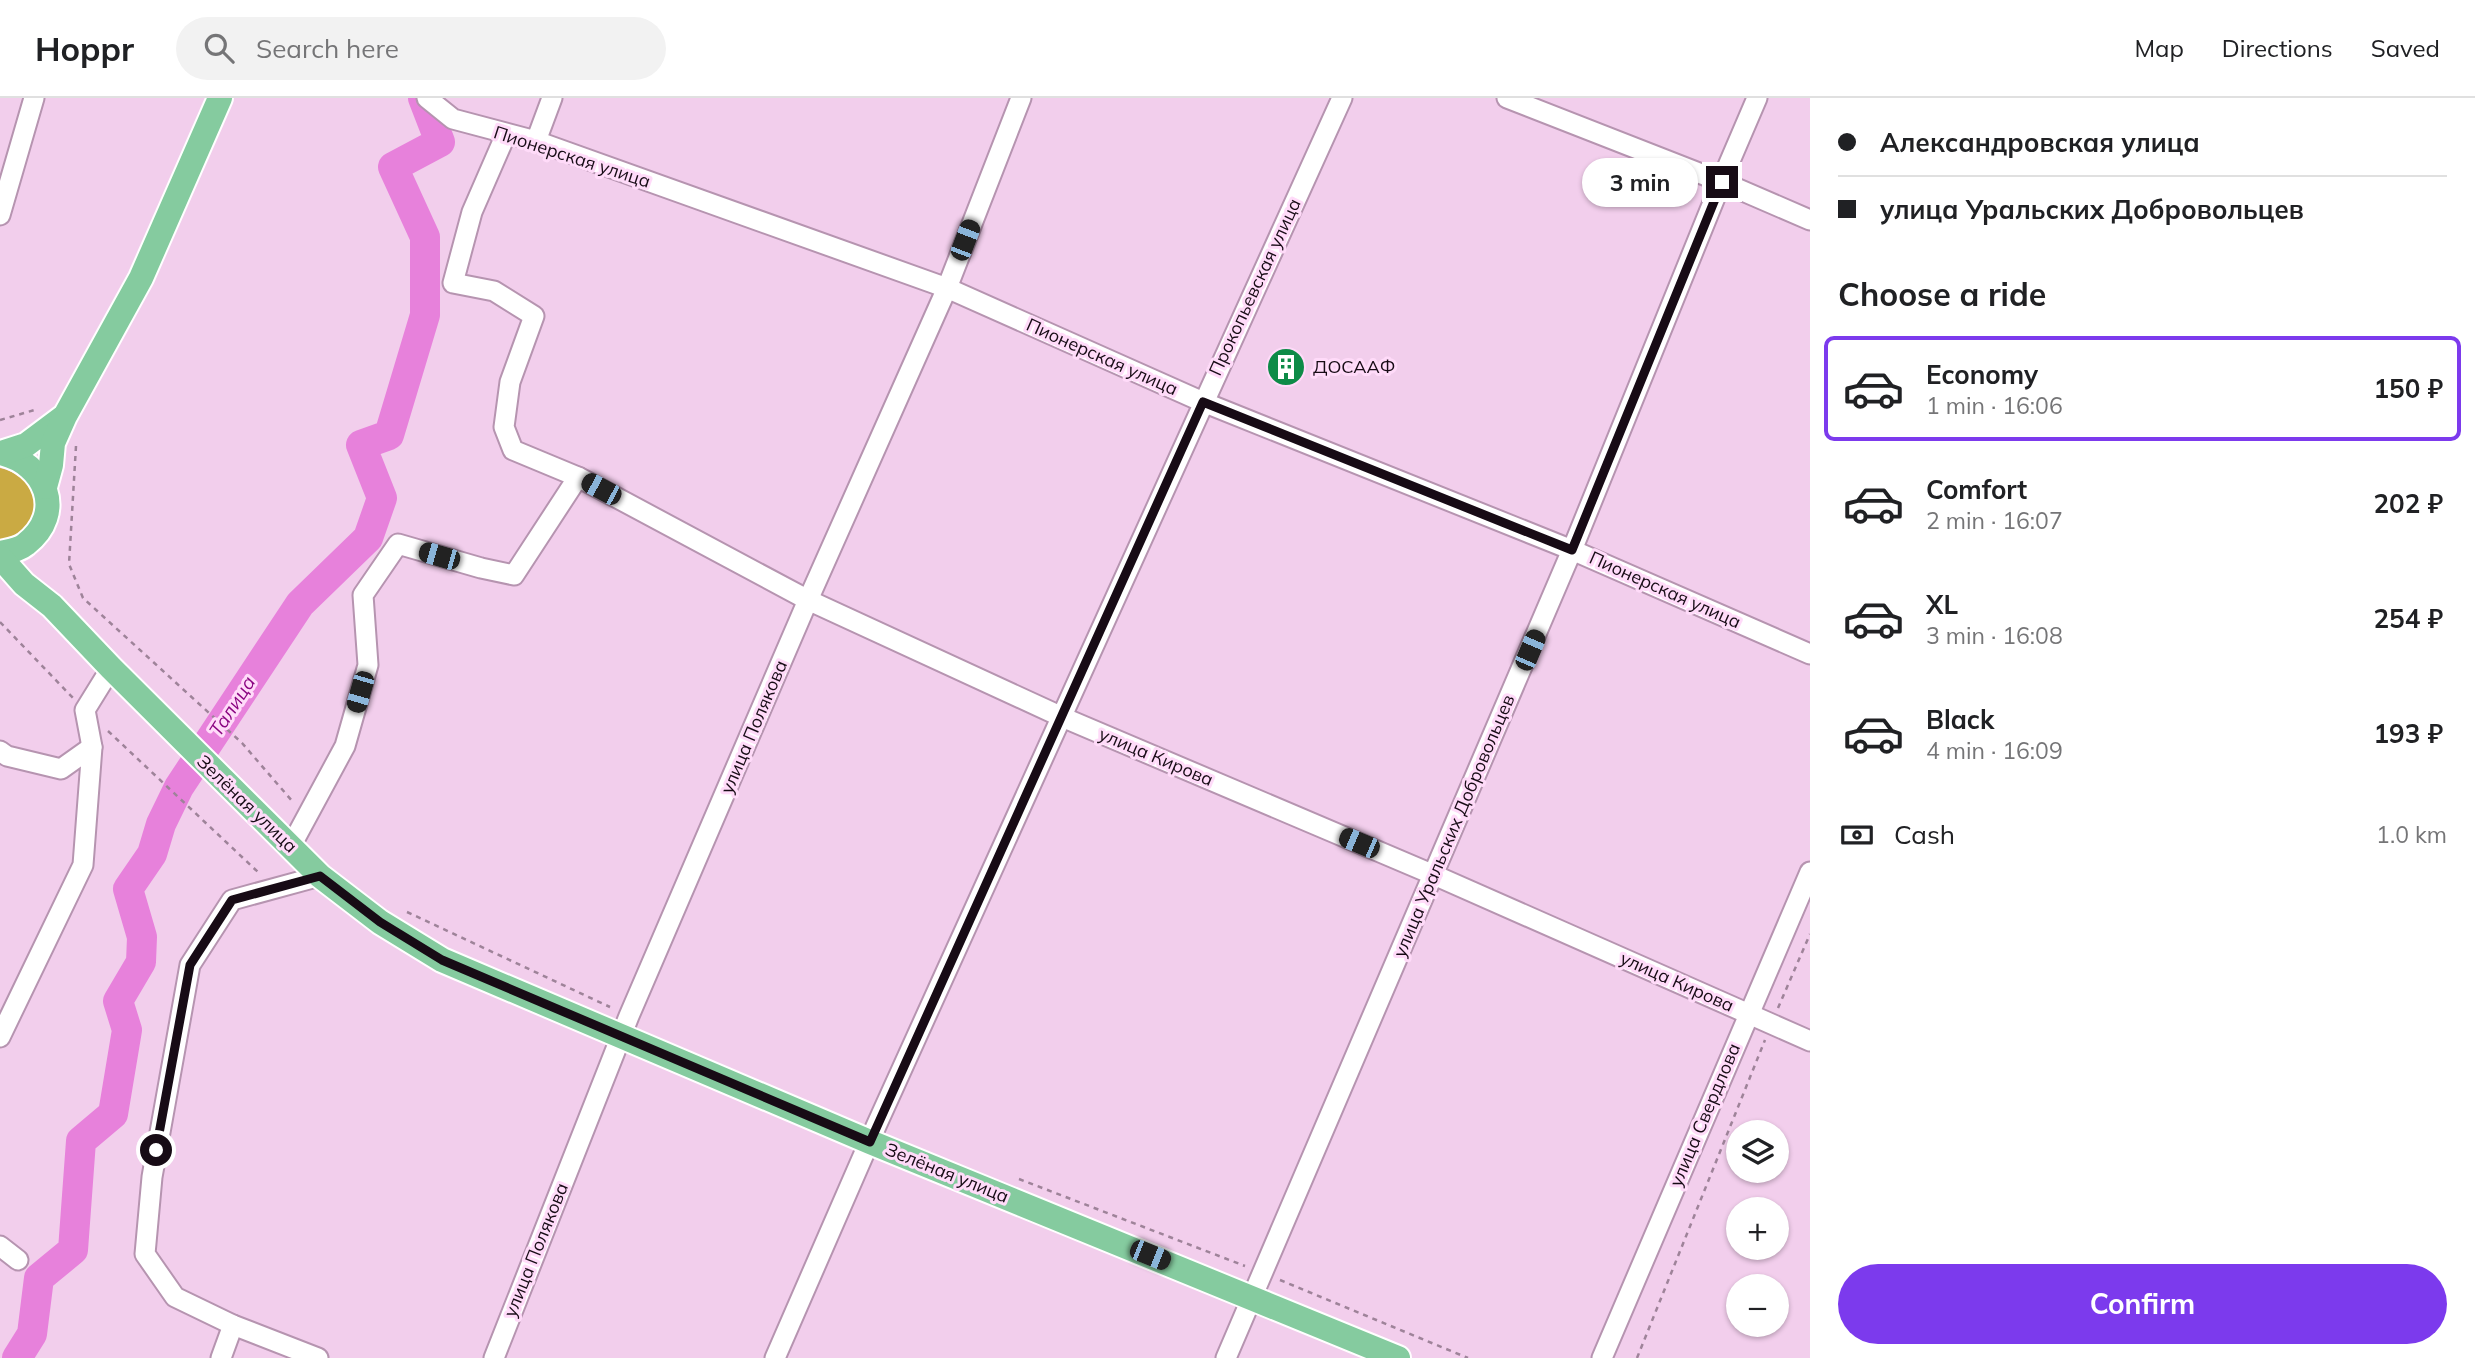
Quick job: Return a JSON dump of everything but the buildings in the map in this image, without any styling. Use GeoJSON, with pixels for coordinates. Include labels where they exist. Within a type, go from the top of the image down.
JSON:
{"type":"FeatureCollection","features":[{"type":"Feature","properties":{"kind":"main road"},"geometry":{"type":"LineString","coordinates":[[52,606],[37,582],[32,564],[36,535],[47,511],[45,487],[54,443],[65,416],[141,278],[220,98]]}},
{"type":"Feature","properties":{"kind":"main road"},"geometry":{"type":"LineString","coordinates":[[0,453],[26,445],[65,416]]}},
{"type":"Feature","properties":{"kind":"main road"},"geometry":{"type":"LineString","coordinates":[[0,453],[17,457],[30,466],[45,487]]}},
{"type":"Feature","properties":{"kind":"main road"},"geometry":{"type":"LineString","coordinates":[[36,535],[20,548],[0,555],[24,584],[52,606]]}},
{"type":"Feature","properties":{"kind":"main road","name":"Зелёная улица"},"geometry":{"type":"LineString","coordinates":[[52,606],[241,799],[293,841],[320,876],[380,922],[442,960],[625,1026],[870,1142],[1252,1296],[1398,1358]]}},
{"type":"Feature","properties":{"kind":"street"},"geometry":{"type":"LineString","coordinates":[[0,215],[34,98]]}},
{"type":"Feature","properties":{"kind":"street","name":"Пионерская улица"},"geometry":{"type":"LineString","coordinates":[[427,98],[453,119],[536,141],[947,288],[1203,402],[1572,550],[1810,654]]}},
{"type":"Feature","properties":{"kind":"street"},"geometry":{"type":"LineString","coordinates":[[536,141],[552,98]]}},
{"type":"Feature","properties":{"kind":"street","name":"улица Полякова"},"geometry":{"type":"LineString","coordinates":[[494,1358],[625,1026],[808,600],[947,288],[1021,98]]}},
{"type":"Feature","properties":{"kind":"street","name":"Прокопьевская улица"},"geometry":{"type":"LineString","coordinates":[[775,1358],[1342,98]]}},
{"type":"Feature","properties":{"kind":"street"},"geometry":{"type":"LineString","coordinates":[[1507,98],[1722,182],[1810,220]]}},
{"type":"Feature","properties":{"kind":"street","name":"улица Уральских Добровольцев"},"geometry":{"type":"LineString","coordinates":[[1226,1358],[1572,550],[1757,98]]}},
{"type":"Feature","properties":{"kind":"street","name":"улица Кирова"},"geometry":{"type":"LineString","coordinates":[[506,134],[472,212],[453,284],[494,291],[534,316],[510,382],[504,427],[513,450],[578,477],[808,600],[1062,717],[1434,875],[1810,1041]]}},
{"type":"Feature","properties":{"kind":"street"},"geometry":{"type":"LineString","coordinates":[[293,841],[345,746],[368,665],[363,595],[397,544],[514,575],[578,477]]}},
{"type":"Feature","properties":{"kind":"street"},"geometry":{"type":"LineString","coordinates":[[0,1037],[83,865],[92,747],[85,710],[111,668]]}},
{"type":"Feature","properties":{"kind":"street"},"geometry":{"type":"LineString","coordinates":[[0,751],[7,756],[61,769],[92,747]]}},
{"type":"Feature","properties":{"kind":"street","name":"улица Свердлова"},"geometry":{"type":"LineString","coordinates":[[1602,1358],[1810,872]]}},
{"type":"Feature","properties":{"kind":"street"},"geometry":{"type":"LineString","coordinates":[[318,1358],[233,1325],[175,1297],[145,1254],[152,1177],[190,965],[232,900],[320,876]]}},
{"type":"Feature","properties":{"kind":"street"},"geometry":{"type":"LineString","coordinates":[[0,1246],[18,1260]]}},
{"type":"Feature","properties":{"kind":"street"},"geometry":{"type":"LineString","coordinates":[[221,1358],[233,1325]]}},
{"type":"Feature","properties":{"kind":"path"},"geometry":{"type":"LineString","coordinates":[[0,420],[38,409]]}},
{"type":"Feature","properties":{"kind":"path"},"geometry":{"type":"LineString","coordinates":[[76,439],[69,564],[83,598],[242,743],[301,810],[290,829],[293,841]]}},
{"type":"Feature","properties":{"kind":"path"},"geometry":{"type":"LineString","coordinates":[[0,622],[85,710],[278,888]]}},
{"type":"Feature","properties":{"kind":"path"},"geometry":{"type":"LineString","coordinates":[[406,912],[625,1026]]}},
{"type":"Feature","properties":{"kind":"path"},"geometry":{"type":"LineString","coordinates":[[1637,1358],[1771,1024],[1810,934]]}},
{"type":"Feature","properties":{"kind":"path"},"geometry":{"type":"LineString","coordinates":[[1018,1179],[1262,1273],[1468,1358]]}},
{"type":"Feature","properties":{"kind":"shaded area"},"geometry":{"type":"Polygon","coordinates":[[[0,468],[14,473],[27,483],[35,497],[36,505],[34,516],[24,534],[0,544],[0,468]]]}},
{"type":"Feature","properties":{"kind":"waterway","name":"Талица"},"geometry":{"type":"LineString","coordinates":[[17,1358],[32,1334],[39,1278],[73,1250],[81,1141],[113,1114],[127,1030],[118,1001],[141,962],[142,937],[128,889],[152,854],[161,824],[179,787],[300,604],[368,538],[382,498],[361,445],[389,435],[425,315],[425,237],[393,167],[440,142],[423,98]]}},
{"type":"Feature","properties":{"kind":"place","name":"ДОСААФ"},"geometry":{"type":"Point","coordinates":[1286,367]}},
{"type":"Feature","properties":{"kind":"route"},"geometry":{"type":"LineString","coordinates":[[156,1150],[190,965],[232,900],[320,876],[380,922],[442,960],[870,1142],[1203,402],[1572,550],[1722,182]]}}]}
